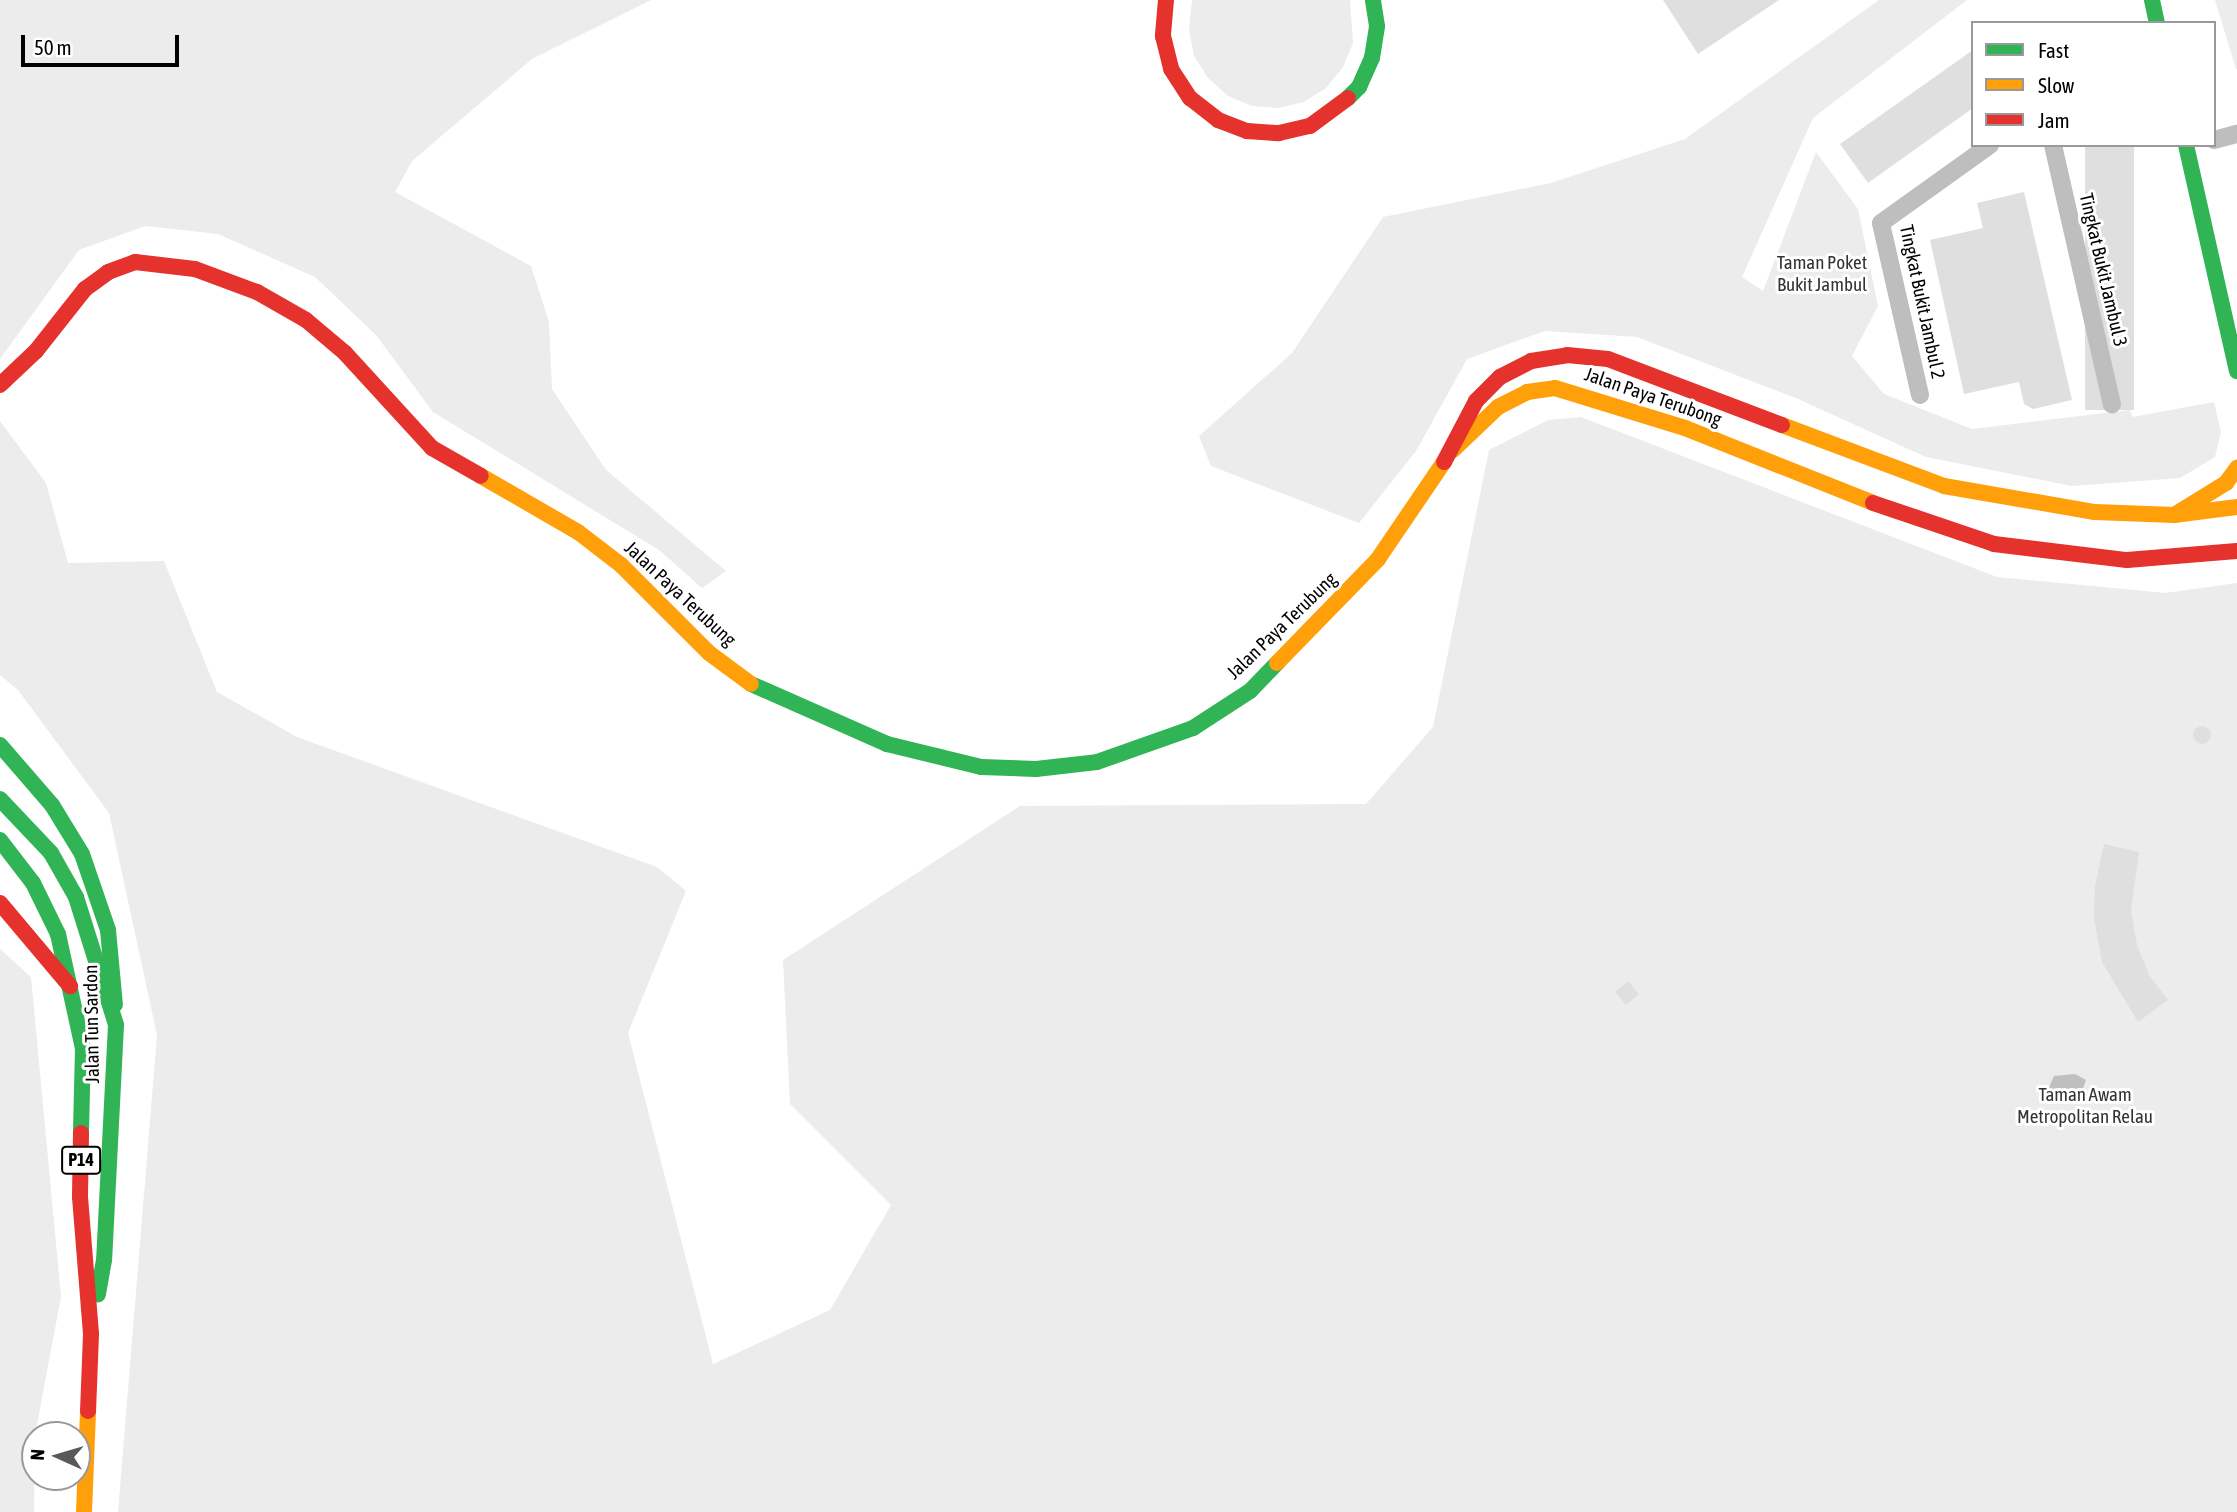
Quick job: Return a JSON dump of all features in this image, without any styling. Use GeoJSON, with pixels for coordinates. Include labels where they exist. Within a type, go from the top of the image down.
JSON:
{"type":"FeatureCollection","features":[{"type":"Feature","properties":{"kind":"main road"},"geometry":{"type":"LineString","coordinates":[[1166,0],[1163,36],[1171,69],[1190,98],[1218,120],[1247,131],[1279,133],[1310,126],[1337,110],[1359,86],[1372,58],[1377,26],[1373,0]]}},
{"type":"Feature","properties":{"kind":"main road"},"geometry":{"type":"LineString","coordinates":[[2152,0],[2157,21]]}},
{"type":"Feature","properties":{"kind":"main road"},"geometry":{"type":"LineString","coordinates":[[2188,147],[2237,371]]}},
{"type":"Feature","properties":{"kind":"main road","name":"Jalan Paya Terubung"},"geometry":{"type":"LineString","coordinates":[[0,385],[37,351],[85,289],[108,272],[135,261],[195,269],[257,292],[306,320],[345,353],[432,448],[578,532],[621,565],[709,653],[754,686],[887,744],[981,767],[1036,769],[1097,762],[1194,728],[1250,691],[1378,559],[1452,450]]}},
{"type":"Feature","properties":{"kind":"main road","name":"Jalan Paya Terubong"},"geometry":{"type":"LineString","coordinates":[[1452,450],[1476,401],[1500,377],[1531,360],[1567,355],[1608,359],[1944,486],[2095,512],[2175,515],[2237,507]]}},
{"type":"Feature","properties":{"kind":"main road","name":"Jalan Paya Terubong"},"geometry":{"type":"LineString","coordinates":[[1452,450],[1497,407],[1527,391],[1555,388],[1685,428],[1881,506],[1994,544],[2127,560],[2237,551]]}},
{"type":"Feature","properties":{"kind":"main road"},"geometry":{"type":"LineString","coordinates":[[2175,515],[2226,483],[2237,468]]}},
{"type":"Feature","properties":{"kind":"main road"},"geometry":{"type":"LineString","coordinates":[[2206,555],[2237,541]]}},
{"type":"Feature","properties":{"kind":"main road","name":"Jalan Tun Sardon"},"geometry":{"type":"LineString","coordinates":[[0,745],[52,805],[82,854],[99,896],[112,957],[116,1025],[104,1260],[91,1334]]}},
{"type":"Feature","properties":{"kind":"main road"},"geometry":{"type":"LineString","coordinates":[[0,799],[51,853],[76,897],[116,1025]]}},
{"type":"Feature","properties":{"kind":"main road"},"geometry":{"type":"LineString","coordinates":[[0,840],[33,883],[58,934],[70,987]]}},
{"type":"Feature","properties":{"kind":"main road","name":"Jalan Tun Sardon"},"geometry":{"type":"LineString","coordinates":[[0,903],[38,943],[70,987],[83,1049],[80,1197],[91,1334],[84,1512]]}},
{"type":"Feature","properties":{"kind":"street"},"geometry":{"type":"LineString","coordinates":[[2216,139],[2237,134]]}},
{"type":"Feature","properties":{"kind":"street","name":"Tingkat Bukit Jambul 2"},"geometry":{"type":"LineString","coordinates":[[1920,395],[1881,223],[1987,147]]}},
{"type":"Feature","properties":{"kind":"street","name":"Tingkat Bukit Jambul 3"},"geometry":{"type":"LineString","coordinates":[[2053,147],[2112,404]]}},
{"type":"Feature","properties":{"kind":"green space"},"geometry":{"type":"Polygon","coordinates":[[[0,0],[651,0],[532,59],[412,161],[395,192],[531,266],[549,322],[552,389],[606,470],[726,571],[702,588],[659,550],[433,412],[376,335],[315,277],[218,234],[145,226],[79,250],[0,359],[0,0]]]}},
{"type":"Feature","properties":{"kind":"green space"},"geometry":{"type":"Polygon","coordinates":[[[1192,0],[1350,0],[1353,43],[1343,67],[1326,88],[1304,102],[1278,108],[1252,106],[1228,96],[1208,78],[1194,56],[1189,30],[1192,0]]]}},
{"type":"Feature","properties":{"kind":"green space","name":"Taman Poket Bukit Jambul"},"geometry":{"type":"Polygon","coordinates":[[[1879,0],[1967,0],[1813,118],[1742,277],[1763,291],[1816,152],[1858,209],[1878,306],[1852,356],[1884,394],[1972,429],[2130,410],[2132,417],[2214,402],[2221,432],[2215,457],[2180,478],[2072,486],[1926,457],[1798,399],[1637,337],[1545,331],[1467,359],[1416,451],[1359,523],[1211,466],[1199,436],[1292,353],[1383,217],[1551,183],[1685,139],[1879,0]]]}},
{"type":"Feature","properties":{"kind":"green space"},"geometry":{"type":"Polygon","coordinates":[[[2215,0],[2237,0],[2237,69],[2236,69],[2215,0]]]}},
{"type":"Feature","properties":{"kind":"green space","name":"Taman Awam Metropolitan Relau"},"geometry":{"type":"Polygon","coordinates":[[[1581,417],[1997,577],[2165,593],[2237,583],[2237,1512],[118,1512],[157,1035],[109,813],[18,690],[0,675],[0,421],[46,483],[68,563],[164,561],[217,692],[297,737],[657,867],[686,891],[628,1033],[713,1364],[830,1310],[891,1205],[790,1104],[783,960],[1020,806],[1366,804],[1433,727],[1489,450],[1548,420],[1581,417]]]}},
{"type":"Feature","properties":{"kind":"green space"},"geometry":{"type":"Polygon","coordinates":[[[0,949],[31,977],[61,1297],[38,1421],[21,1421],[21,1491],[34,1491],[34,1512],[0,1512],[0,949]]]}},
{"type":"Feature","properties":{"kind":"shaded area"},"geometry":{"type":"Polygon","coordinates":[[[2075,1074],[2086,1080],[2082,1091],[2055,1095],[2048,1090],[2054,1076],[2075,1074]]]}},
{"type":"Feature","properties":{"kind":"building"},"geometry":{"type":"Polygon","coordinates":[[[1663,0],[1779,0],[1698,54],[1663,0]]]}},
{"type":"Feature","properties":{"kind":"building"},"geometry":{"type":"Polygon","coordinates":[[[1971,51],[1971,109],[1868,183],[1840,144],[1971,51]]]}},
{"type":"Feature","properties":{"kind":"building"},"geometry":{"type":"Polygon","coordinates":[[[2085,147],[2134,147],[2134,410],[2085,410],[2085,147]]]}},
{"type":"Feature","properties":{"kind":"building"},"geometry":{"type":"Polygon","coordinates":[[[2024,192],[2072,400],[2033,409],[2024,404],[2019,382],[1964,394],[1930,240],[1983,228],[1977,203],[2024,192]]]}},
{"type":"Feature","properties":{"kind":"building"},"geometry":{"type":"Polygon","coordinates":[[[2202,726],[2208,729],[2211,735],[2208,741],[2202,744],[2196,741],[2193,735],[2196,729],[2202,726]]]}},
{"type":"Feature","properties":{"kind":"building"},"geometry":{"type":"Polygon","coordinates":[[[2104,844],[2139,852],[2131,910],[2137,945],[2149,975],[2168,1000],[2138,1022],[2102,962],[2094,918],[2095,886],[2104,844]]]}},
{"type":"Feature","properties":{"kind":"building"},"geometry":{"type":"Polygon","coordinates":[[[1628,981],[1639,994],[1626,1005],[1615,992],[1628,981]]]}},
{"type":"Feature","properties":{"kind":"traffic: fast"},"geometry":{"type":"LineString","coordinates":[[1348,98],[1359,87],[1372,58],[1377,26],[1373,0]]}},
{"type":"Feature","properties":{"kind":"traffic: fast"},"geometry":{"type":"LineString","coordinates":[[2152,0],[2157,21]]}},
{"type":"Feature","properties":{"kind":"traffic: fast"},"geometry":{"type":"LineString","coordinates":[[2186,147],[2237,371]]}},
{"type":"Feature","properties":{"kind":"traffic: fast"},"geometry":{"type":"LineString","coordinates":[[751,684],[887,744],[981,767],[1036,769],[1097,762],[1193,728],[1250,691],[1277,663]]}},
{"type":"Feature","properties":{"kind":"traffic: fast"},"geometry":{"type":"LineString","coordinates":[[0,745],[52,805],[82,854],[108,930],[115,1005]]}},
{"type":"Feature","properties":{"kind":"traffic: fast"},"geometry":{"type":"LineString","coordinates":[[0,799],[51,853],[76,897],[116,1025],[104,1260],[98,1294]]}},
{"type":"Feature","properties":{"kind":"traffic: fast"},"geometry":{"type":"LineString","coordinates":[[0,840],[33,883],[58,934],[83,1049],[81,1133]]}},
{"type":"Feature","properties":{"kind":"traffic: slow"},"geometry":{"type":"LineString","coordinates":[[1453,450],[1498,407],[1527,392],[1555,388],[1685,428],[1873,503]]}},
{"type":"Feature","properties":{"kind":"traffic: slow"},"geometry":{"type":"LineString","coordinates":[[1782,425],[1944,486],[2095,512],[2174,515],[2237,507]]}},
{"type":"Feature","properties":{"kind":"traffic: slow"},"geometry":{"type":"LineString","coordinates":[[1277,663],[1378,559],[1444,462]]}},
{"type":"Feature","properties":{"kind":"traffic: slow"},"geometry":{"type":"LineString","coordinates":[[2174,515],[2226,483],[2237,468]]}},
{"type":"Feature","properties":{"kind":"traffic: slow"},"geometry":{"type":"LineString","coordinates":[[481,476],[578,532],[621,565],[709,653],[751,684]]}},
{"type":"Feature","properties":{"kind":"traffic: slow"},"geometry":{"type":"LineString","coordinates":[[84,1512],[88,1411]]}},
{"type":"Feature","properties":{"kind":"traffic: jam"},"geometry":{"type":"LineString","coordinates":[[1166,0],[1163,36],[1171,69],[1190,98],[1218,120],[1247,131],[1279,133],[1310,126],[1348,98]]}},
{"type":"Feature","properties":{"kind":"traffic: jam"},"geometry":{"type":"LineString","coordinates":[[0,385],[36,351],[85,289],[108,272],[135,262],[195,269],[257,292],[306,320],[345,353],[432,448],[481,476]]}},
{"type":"Feature","properties":{"kind":"traffic: jam"},"geometry":{"type":"LineString","coordinates":[[1444,462],[1476,401],[1500,377],[1531,361],[1567,355],[1608,359],[1782,425]]}},
{"type":"Feature","properties":{"kind":"traffic: jam"},"geometry":{"type":"LineString","coordinates":[[1873,503],[1994,544],[2127,560],[2237,551]]}},
{"type":"Feature","properties":{"kind":"traffic: jam"},"geometry":{"type":"LineString","coordinates":[[0,903],[70,986]]}},
{"type":"Feature","properties":{"kind":"traffic: jam"},"geometry":{"type":"LineString","coordinates":[[81,1133],[80,1197],[91,1334],[88,1411]]}}]}
